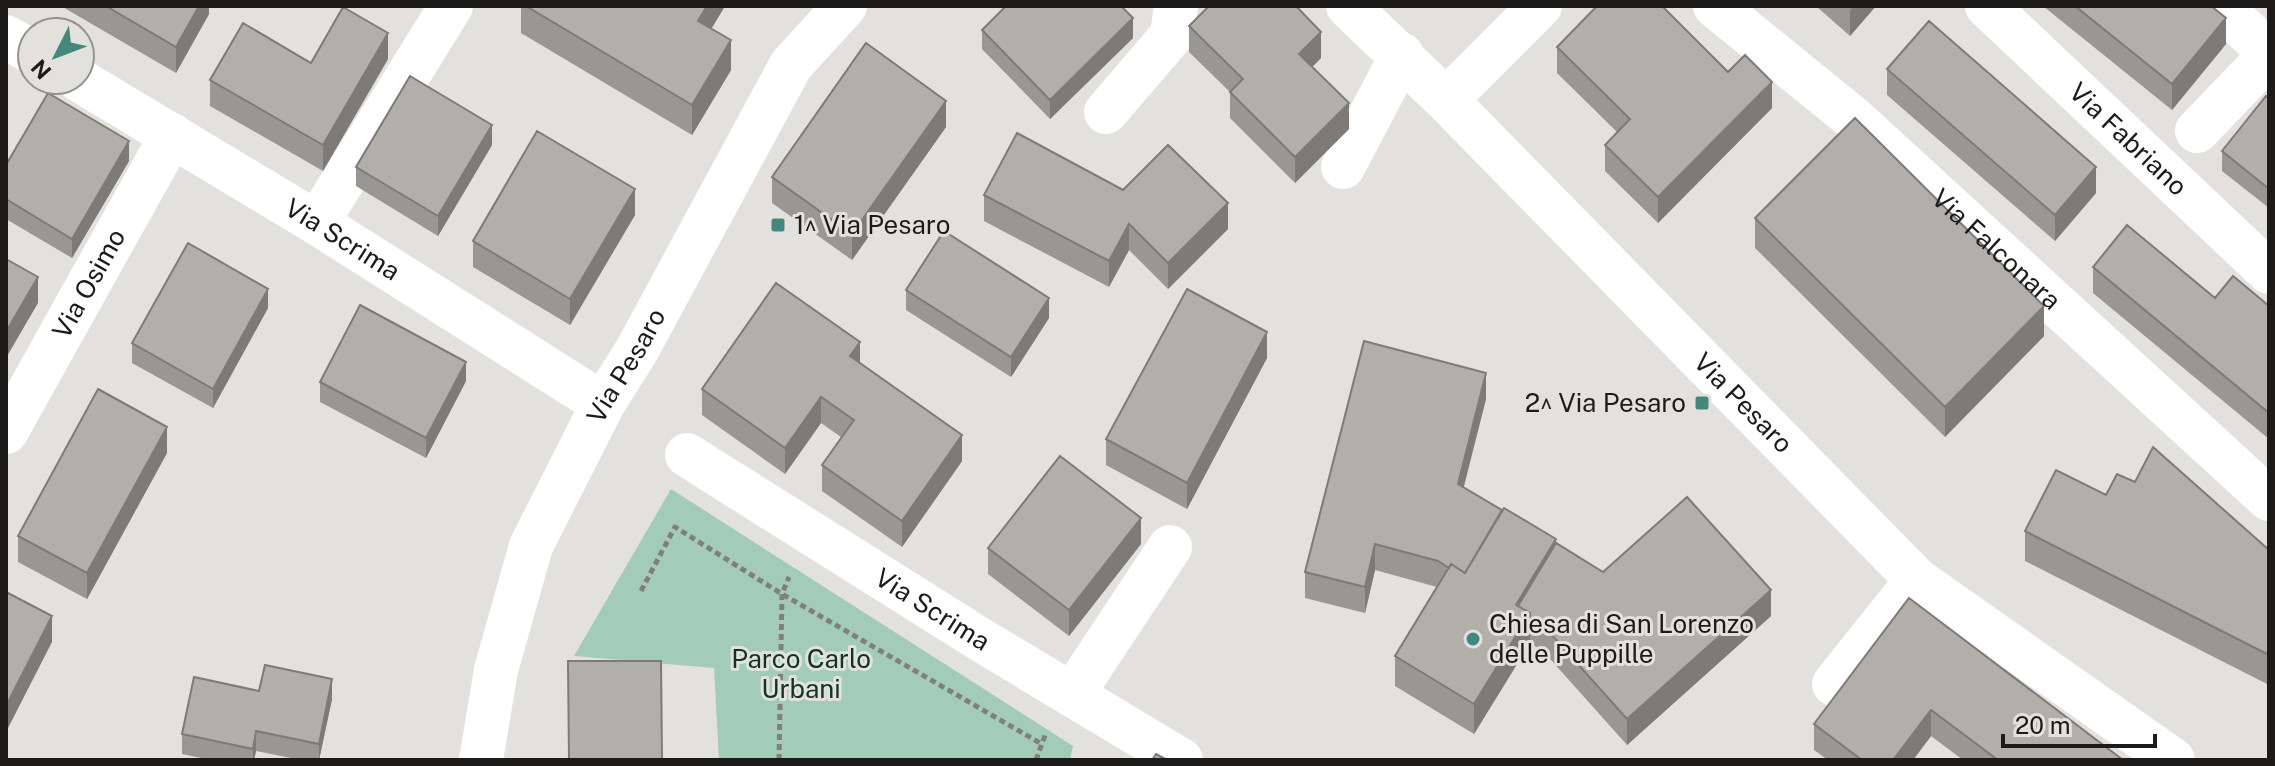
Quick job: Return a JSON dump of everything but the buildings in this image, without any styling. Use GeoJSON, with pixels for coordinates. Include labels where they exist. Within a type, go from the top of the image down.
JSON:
{"type":"FeatureCollection","features":[{"type":"Feature","properties":{"kind":"street"},"geometry":{"type":"LineString","coordinates":[[317,223],[451,6]]}},
{"type":"Feature","properties":{"kind":"street","name":"Via Pesaro"},"geometry":{"type":"LineString","coordinates":[[481,760],[496,670],[531,546],[603,404],[637,350],[791,65],[845,6]]}},
{"type":"Feature","properties":{"kind":"street"},"geometry":{"type":"LineString","coordinates":[[1106,112],[1172,35],[1176,6]]}},
{"type":"Feature","properties":{"kind":"street","name":"Via Pesaro"},"geometry":{"type":"LineString","coordinates":[[1348,6],[1402,55],[1917,580],[2173,760]]}},
{"type":"Feature","properties":{"kind":"street"},"geometry":{"type":"LineString","coordinates":[[1446,100],[1540,6]]}},
{"type":"Feature","properties":{"kind":"street","name":"Via Falconara"},"geometry":{"type":"LineString","coordinates":[[1715,6],[1853,118],[2269,499]]}},
{"type":"Feature","properties":{"kind":"street","name":"Via Fabriano"},"geometry":{"type":"LineString","coordinates":[[1987,6],[2269,272]]}},
{"type":"Feature","properties":{"kind":"street"},"geometry":{"type":"LineString","coordinates":[[2197,131],[2269,54],[2220,6]]}},
{"type":"Feature","properties":{"kind":"street"},"geometry":{"type":"LineString","coordinates":[[1343,167],[1402,55]]}},
{"type":"Feature","properties":{"kind":"street","name":"Via Scrima"},"geometry":{"type":"LineString","coordinates":[[96,90],[317,223],[603,404]]}},
{"type":"Feature","properties":{"kind":"street","name":"Via Osimo"},"geometry":{"type":"LineString","coordinates":[[6,432],[172,135]]}},
{"type":"Feature","properties":{"kind":"street","name":"Via Scrima"},"geometry":{"type":"LineString","coordinates":[[687,455],[1181,760]]}},
{"type":"Feature","properties":{"kind":"street"},"geometry":{"type":"LineString","coordinates":[[1072,695],[1170,547]]}},
{"type":"Feature","properties":{"kind":"street"},"geometry":{"type":"LineString","coordinates":[[1834,684],[1917,580]]}},
{"type":"Feature","properties":{"kind":"path"},"geometry":{"type":"LineString","coordinates":[[641,591],[675,527],[782,594],[1040,743]]}},
{"type":"Feature","properties":{"kind":"path"},"geometry":{"type":"LineString","coordinates":[[779,760],[782,594],[807,531]]}},
{"type":"Feature","properties":{"kind":"green space","name":"Parco Carlo Urbani"},"geometry":{"type":"Polygon","coordinates":[[[671,489],[1073,746],[1070,760],[719,760],[714,668],[574,656],[671,489]]]}},
{"type":"Feature","properties":{"kind":"place","name":"1^ Via Pesaro"},"geometry":{"type":"Point","coordinates":[778,225]}},
{"type":"Feature","properties":{"kind":"place","name":"2^ Via Pesaro"},"geometry":{"type":"Point","coordinates":[1702,403]}},
{"type":"Feature","properties":{"kind":"place","name":"Chiesa di San Lorenzo delle Puppille"},"geometry":{"type":"Point","coordinates":[1473,639]}}]}
